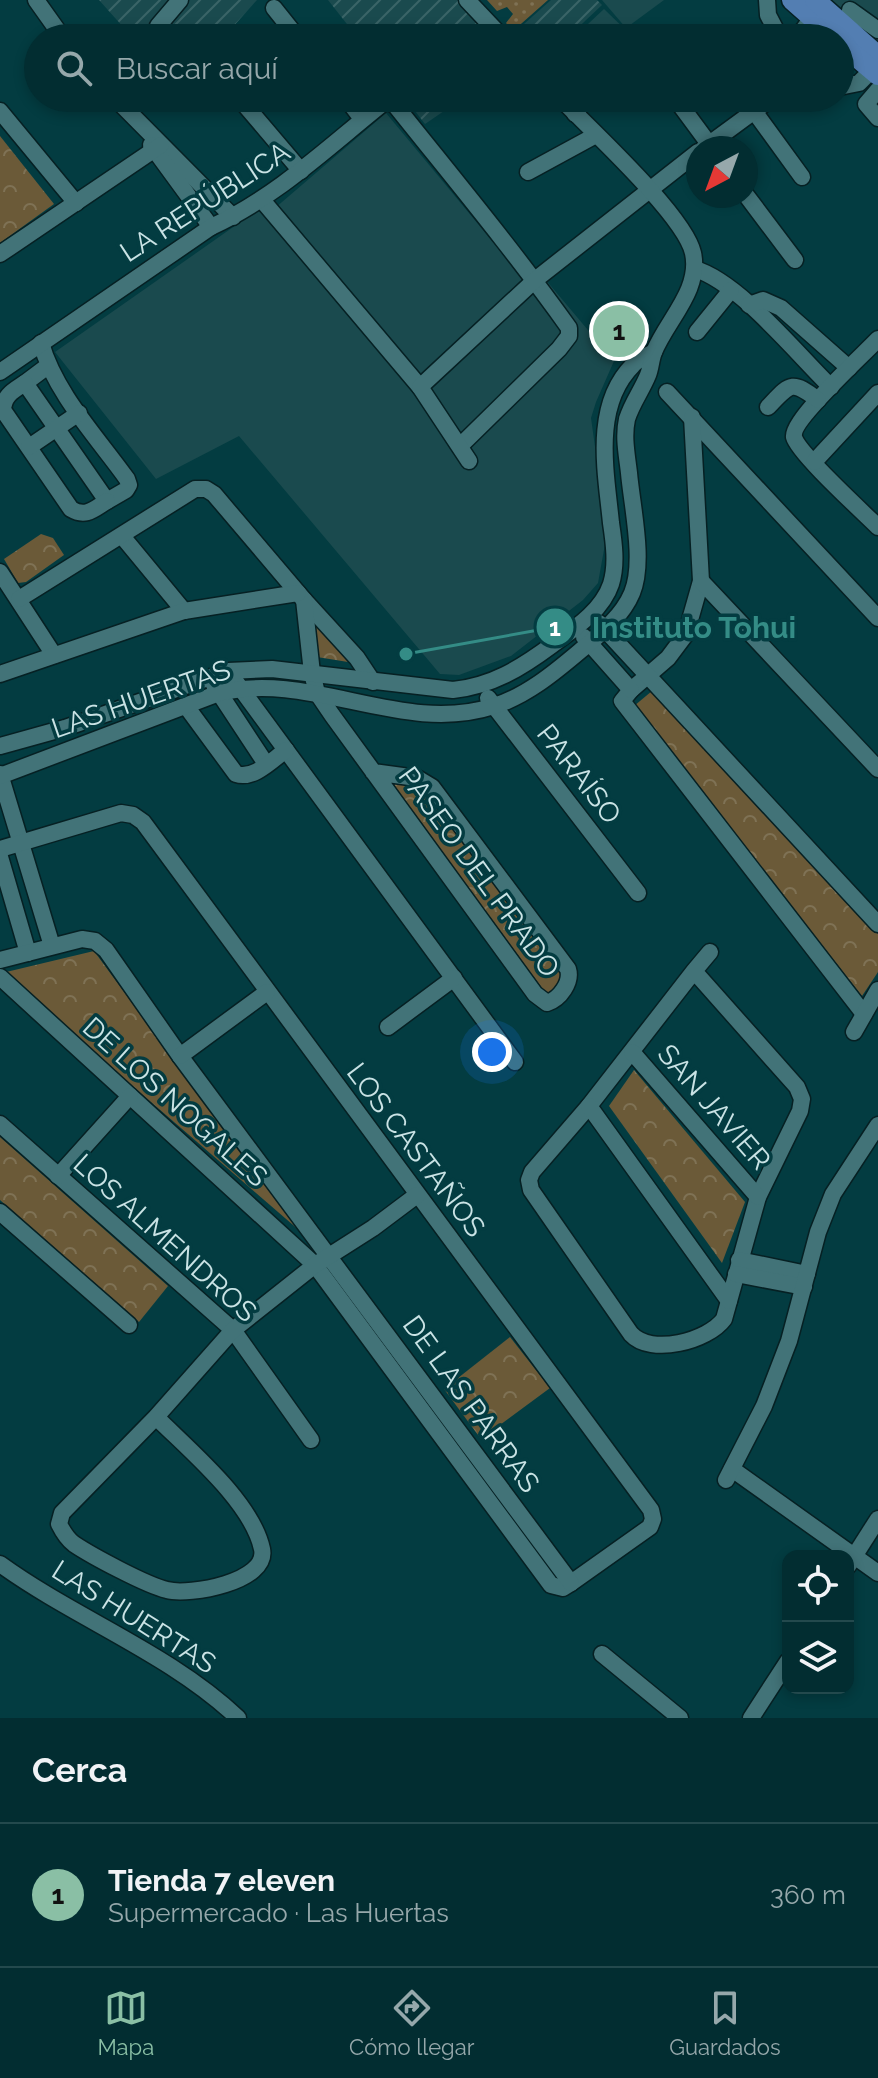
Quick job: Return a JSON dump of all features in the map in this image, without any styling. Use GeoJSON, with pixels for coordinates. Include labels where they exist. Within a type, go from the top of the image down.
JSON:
{"type":"FeatureCollection","features":[{"type":"Feature","properties":{"kind":"main road"},"geometry":{"type":"LineString","coordinates":[[792,0],[814,9],[836,24]]}},
{"type":"Feature","properties":{"kind":"street"},"geometry":{"type":"LineString","coordinates":[[36,0],[53,24]]}},
{"type":"Feature","properties":{"kind":"street"},"geometry":{"type":"LineString","coordinates":[[160,24],[180,0]]}},
{"type":"Feature","properties":{"kind":"street"},"geometry":{"type":"LineString","coordinates":[[467,0],[490,24]]}},
{"type":"Feature","properties":{"kind":"street"},"geometry":{"type":"LineString","coordinates":[[767,0],[771,24]]}},
{"type":"Feature","properties":{"kind":"street"},"geometry":{"type":"LineString","coordinates":[[274,8],[287,24]]}},
{"type":"Feature","properties":{"kind":"street"},"geometry":{"type":"LineString","coordinates":[[854,84],[859,83],[860,41]]}},
{"type":"Feature","properties":{"kind":"street"},"geometry":{"type":"LineString","coordinates":[[860,41],[866,104],[878,118]]}},
{"type":"Feature","properties":{"kind":"street"},"geometry":{"type":"LineString","coordinates":[[0,111],[76,203]]}},
{"type":"Feature","properties":{"kind":"street"},"geometry":{"type":"LineString","coordinates":[[128,112],[157,148],[211,227]]}},
{"type":"Feature","properties":{"kind":"street"},"geometry":{"type":"LineString","coordinates":[[251,112],[301,171]]}},
{"type":"Feature","properties":{"kind":"street"},"geometry":{"type":"LineString","coordinates":[[357,112],[362,119]]}},
{"type":"Feature","properties":{"kind":"street","name":"LA REPÚBLICA"},"geometry":{"type":"LineString","coordinates":[[0,372],[211,227],[262,200],[371,112]]}},
{"type":"Feature","properties":{"kind":"street","name":"LA REPÚBLICA"},"geometry":{"type":"LineString","coordinates":[[401,112],[535,280]]}},
{"type":"Feature","properties":{"kind":"street"},"geometry":{"type":"LineString","coordinates":[[684,112],[699,136]]}},
{"type":"Feature","properties":{"kind":"street"},"geometry":{"type":"LineString","coordinates":[[722,136],[753,112]]}},
{"type":"Feature","properties":{"kind":"street"},"geometry":{"type":"LineString","coordinates":[[755,112],[802,177]]}},
{"type":"Feature","properties":{"kind":"street"},"geometry":{"type":"LineString","coordinates":[[575,114],[649,189],[685,235],[693,250],[695,269],[708,273],[749,305],[831,387]]}},
{"type":"Feature","properties":{"kind":"street"},"geometry":{"type":"LineString","coordinates":[[528,172],[596,135]]}},
{"type":"Feature","properties":{"kind":"street"},"geometry":{"type":"LineString","coordinates":[[0,254],[157,148]]}},
{"type":"Feature","properties":{"kind":"street"},"geometry":{"type":"LineString","coordinates":[[157,148],[233,217]]}},
{"type":"Feature","properties":{"kind":"street"},"geometry":{"type":"LineString","coordinates":[[420,387],[535,280],[686,162]]}},
{"type":"Feature","properties":{"kind":"street"},"geometry":{"type":"LineString","coordinates":[[262,200],[420,387],[465,454],[569,336],[569,328],[535,280]]}},
{"type":"Feature","properties":{"kind":"street"},"geometry":{"type":"LineString","coordinates":[[756,208],[795,260]]}},
{"type":"Feature","properties":{"kind":"street","name":"LAS HUERTAS"},"geometry":{"type":"LineString","coordinates":[[0,775],[239,688],[317,693],[426,714],[457,715],[494,706],[521,695],[561,667],[605,629],[633,592],[637,569],[636,539],[625,439],[627,420],[648,375],[654,352],[689,290],[695,269]]}},
{"type":"Feature","properties":{"kind":"street"},"geometry":{"type":"LineString","coordinates":[[697,332],[731,290]]}},
{"type":"Feature","properties":{"kind":"street"},"geometry":{"type":"LineString","coordinates":[[749,305],[763,300],[781,308],[849,368]]}},
{"type":"Feature","properties":{"kind":"street"},"geometry":{"type":"LineString","coordinates":[[878,339],[818,400],[797,425],[794,434],[795,440],[814,462],[878,527]]}},
{"type":"Feature","properties":{"kind":"street"},"geometry":{"type":"LineString","coordinates":[[41,343],[49,365],[129,485],[126,490],[86,514],[71,509],[3,410],[9,393],[49,365]]}},
{"type":"Feature","properties":{"kind":"street","name":"LAS HUERTAS"},"geometry":{"type":"LineString","coordinates":[[0,746],[65,728],[228,671],[272,669],[453,690],[480,687],[543,652],[591,614],[611,584],[614,567],[606,416],[614,394],[633,364],[654,352]]}},
{"type":"Feature","properties":{"kind":"street"},"geometry":{"type":"LineString","coordinates":[[25,383],[107,501]]}},
{"type":"Feature","properties":{"kind":"street"},"geometry":{"type":"LineString","coordinates":[[768,407],[787,387],[793,385],[802,387],[818,400]]}},
{"type":"Feature","properties":{"kind":"street"},"geometry":{"type":"LineString","coordinates":[[667,392],[878,618]]}},
{"type":"Feature","properties":{"kind":"street"},"geometry":{"type":"LineString","coordinates":[[814,462],[878,393]]}},
{"type":"Feature","properties":{"kind":"street"},"geometry":{"type":"LineString","coordinates":[[29,447],[79,413]]}},
{"type":"Feature","properties":{"kind":"street"},"geometry":{"type":"LineString","coordinates":[[692,417],[701,581],[686,634],[668,658],[623,697],[624,705],[864,1014]]}},
{"type":"Feature","properties":{"kind":"street"},"geometry":{"type":"LineString","coordinates":[[19,599],[195,489],[206,489],[214,494],[357,658],[373,682]]}},
{"type":"Feature","properties":{"kind":"street"},"geometry":{"type":"LineString","coordinates":[[122,536],[184,611]]}},
{"type":"Feature","properties":{"kind":"street"},"geometry":{"type":"LineString","coordinates":[[0,572],[54,655]]}},
{"type":"Feature","properties":{"kind":"street"},"geometry":{"type":"LineString","coordinates":[[701,581],[878,769]]}},
{"type":"Feature","properties":{"kind":"street"},"geometry":{"type":"LineString","coordinates":[[0,674],[184,611],[301,597]]}},
{"type":"Feature","properties":{"kind":"street","name":"PASEO DEL PRADO"},"geometry":{"type":"LineString","coordinates":[[301,597],[317,693],[373,772],[535,994],[547,1003],[557,998],[568,980],[568,969],[432,787],[417,778],[373,772]]}},
{"type":"Feature","properties":{"kind":"street"},"geometry":{"type":"LineString","coordinates":[[591,614],[878,924]]}},
{"type":"Feature","properties":{"kind":"street"},"geometry":{"type":"LineString","coordinates":[[576,627],[631,690]]}},
{"type":"Feature","properties":{"kind":"street"},"geometry":{"type":"LineString","coordinates":[[228,671],[515,1062]]}},
{"type":"Feature","properties":{"kind":"street"},"geometry":{"type":"LineString","coordinates":[[208,677],[266,764]]}},
{"type":"Feature","properties":{"kind":"street","name":"PARAÍSO"},"geometry":{"type":"LineString","coordinates":[[480,687],[638,893]]}},
{"type":"Feature","properties":{"kind":"street"},"geometry":{"type":"LineString","coordinates":[[186,706],[236,774],[252,774],[286,750]]}},
{"type":"Feature","properties":{"kind":"street"},"geometry":{"type":"LineString","coordinates":[[0,775],[52,946],[0,960]]}},
{"type":"Feature","properties":{"kind":"street","name":"LOS CASTAÑOS"},"geometry":{"type":"LineString","coordinates":[[21,843],[121,813],[133,815],[143,822],[651,1510],[653,1519],[650,1527],[564,1586]]}},
{"type":"Feature","properties":{"kind":"street"},"geometry":{"type":"LineString","coordinates":[[0,849],[21,843]]}},
{"type":"Feature","properties":{"kind":"street"},"geometry":{"type":"LineString","coordinates":[[0,857],[28,953]]}},
{"type":"Feature","properties":{"kind":"street","name":"DE LOS NOGALES"},"geometry":{"type":"LineString","coordinates":[[52,946],[82,939],[95,941],[106,950],[322,1260]]}},
{"type":"Feature","properties":{"kind":"street"},"geometry":{"type":"LineString","coordinates":[[694,971],[797,1087],[802,1099],[800,1111],[758,1197],[724,1319],[707,1335],[685,1342],[662,1344],[637,1341],[531,1190],[529,1180],[532,1172],[589,1106],[694,971],[710,952]]}},
{"type":"Feature","properties":{"kind":"street","name":"DE LOS NOGALES"},"geometry":{"type":"LineString","coordinates":[[0,977],[130,1096],[322,1260]]}},
{"type":"Feature","properties":{"kind":"street"},"geometry":{"type":"LineString","coordinates":[[388,1027],[454,978]]}},
{"type":"Feature","properties":{"kind":"street"},"geometry":{"type":"LineString","coordinates":[[854,1032],[878,990]]}},
{"type":"Feature","properties":{"kind":"street"},"geometry":{"type":"LineString","coordinates":[[180,1056],[267,992]]}},
{"type":"Feature","properties":{"kind":"street","name":"SAN JAVIER"},"geometry":{"type":"LineString","coordinates":[[632,1052],[758,1197]]}},
{"type":"Feature","properties":{"kind":"street"},"geometry":{"type":"LineString","coordinates":[[58,1176],[130,1096]]}},
{"type":"Feature","properties":{"kind":"street"},"geometry":{"type":"LineString","coordinates":[[589,1106],[729,1301]]}},
{"type":"Feature","properties":{"kind":"street","name":"LOS ALMENDROS"},"geometry":{"type":"LineString","coordinates":[[0,1124],[233,1330],[311,1440]]}},
{"type":"Feature","properties":{"kind":"street"},"geometry":{"type":"LineString","coordinates":[[836,1550],[729,1474],[764,1406],[789,1341],[818,1232],[833,1194],[878,1125]]}},
{"type":"Feature","properties":{"kind":"street"},"geometry":{"type":"LineString","coordinates":[[156,1417],[230,1492],[254,1527],[263,1552],[260,1564],[253,1573],[242,1579],[188,1592],[168,1591],[72,1543],[59,1524],[62,1513],[156,1417],[233,1330],[322,1260],[417,1195]]}},
{"type":"Feature","properties":{"kind":"street"},"geometry":{"type":"LineString","coordinates":[[0,1212],[129,1325]]}},
{"type":"Feature","properties":{"kind":"street","name":"DE LAS PARRAS"},"geometry":{"type":"LineString","coordinates":[[322,1260],[551,1585],[564,1586]]}},
{"type":"Feature","properties":{"kind":"street"},"geometry":{"type":"LineString","coordinates":[[738,1267],[806,1281]]}},
{"type":"Feature","properties":{"kind":"street"},"geometry":{"type":"LineString","coordinates":[[854,1558],[878,1519]]}},
{"type":"Feature","properties":{"kind":"street"},"geometry":{"type":"LineString","coordinates":[[854,1562],[878,1573]]}},
{"type":"Feature","properties":{"kind":"street","name":"LAS HUERTAS"},"geometry":{"type":"LineString","coordinates":[[0,1564],[196,1684],[238,1718]]}},
{"type":"Feature","properties":{"kind":"street"},"geometry":{"type":"LineString","coordinates":[[602,1654],[680,1718]]}},
{"type":"Feature","properties":{"kind":"street"},"geometry":{"type":"LineString","coordinates":[[751,1718],[782,1670]]}},
{"type":"Feature","properties":{"kind":"shaded area"},"geometry":{"type":"Polygon","coordinates":[[[99,0],[257,0],[236,24],[120,24],[99,0]]]}},
{"type":"Feature","properties":{"kind":"shaded area"},"geometry":{"type":"Polygon","coordinates":[[[328,0],[461,0],[484,24],[347,24],[328,0]]]}},
{"type":"Feature","properties":{"kind":"shaded area"},"geometry":{"type":"Polygon","coordinates":[[[551,0],[597,0],[602,5],[582,24],[524,24],[551,0]]]}},
{"type":"Feature","properties":{"kind":"shaded area"},"geometry":{"type":"Polygon","coordinates":[[[602,0],[664,0],[631,24],[623,24],[602,0]]]}},
{"type":"Feature","properties":{"kind":"shaded area"},"geometry":{"type":"Polygon","coordinates":[[[830,0],[878,0],[878,42],[830,0]]]}},
{"type":"Feature","properties":{"kind":"shaded area"},"geometry":{"type":"Polygon","coordinates":[[[604,9],[620,24],[588,24],[604,9]]]}},
{"type":"Feature","properties":{"kind":"shaded area"},"geometry":{"type":"Polygon","coordinates":[[[416,112],[443,112],[425,124],[416,112]]]}},
{"type":"Feature","properties":{"kind":"shaded area"},"geometry":{"type":"Polygon","coordinates":[[[386,113],[532,289],[545,279],[614,361],[591,418],[607,533],[598,583],[583,600],[511,656],[459,675],[440,674],[239,436],[156,479],[55,352],[259,209],[268,214],[386,113]]]}},
{"type":"Feature","properties":{"kind":"green space"},"geometry":{"type":"Polygon","coordinates":[[[487,0],[548,0],[521,24],[506,23],[513,14],[507,7],[497,11],[487,0]]]}},
{"type":"Feature","properties":{"kind":"green space"},"geometry":{"type":"Polygon","coordinates":[[[0,136],[54,204],[0,243],[0,136]]]}},
{"type":"Feature","properties":{"kind":"green space"},"geometry":{"type":"Polygon","coordinates":[[[41,534],[53,538],[64,555],[26,582],[18,583],[4,559],[41,534]]]}},
{"type":"Feature","properties":{"kind":"green space"},"geometry":{"type":"Polygon","coordinates":[[[309,615],[348,662],[317,657],[309,615]]]}},
{"type":"Feature","properties":{"kind":"green space"},"geometry":{"type":"Polygon","coordinates":[[[652,691],[878,934],[878,972],[862,996],[634,706],[652,691]]]}},
{"type":"Feature","properties":{"kind":"green space"},"geometry":{"type":"Polygon","coordinates":[[[391,783],[422,783],[566,975],[548,996],[391,783]]]}},
{"type":"Feature","properties":{"kind":"green space"},"geometry":{"type":"Polygon","coordinates":[[[94,951],[300,1231],[2,973],[94,951]]]}},
{"type":"Feature","properties":{"kind":"green space"},"geometry":{"type":"Polygon","coordinates":[[[634,1070],[745,1202],[722,1263],[609,1106],[634,1070]]]}},
{"type":"Feature","properties":{"kind":"green space"},"geometry":{"type":"Polygon","coordinates":[[[0,1137],[168,1286],[139,1322],[0,1200],[0,1137]]]}},
{"type":"Feature","properties":{"kind":"green space"},"geometry":{"type":"Polygon","coordinates":[[[510,1337],[550,1388],[481,1439],[444,1389],[510,1337]]]}},
{"type":"Feature","properties":{"kind":"place","name":"Tienda 7 eleven"},"geometry":{"type":"Point","coordinates":[619,331]}},
{"type":"Feature","properties":{"kind":"place","name":"Instituto Tohui"},"geometry":{"type":"Point","coordinates":[406,654]}}]}
